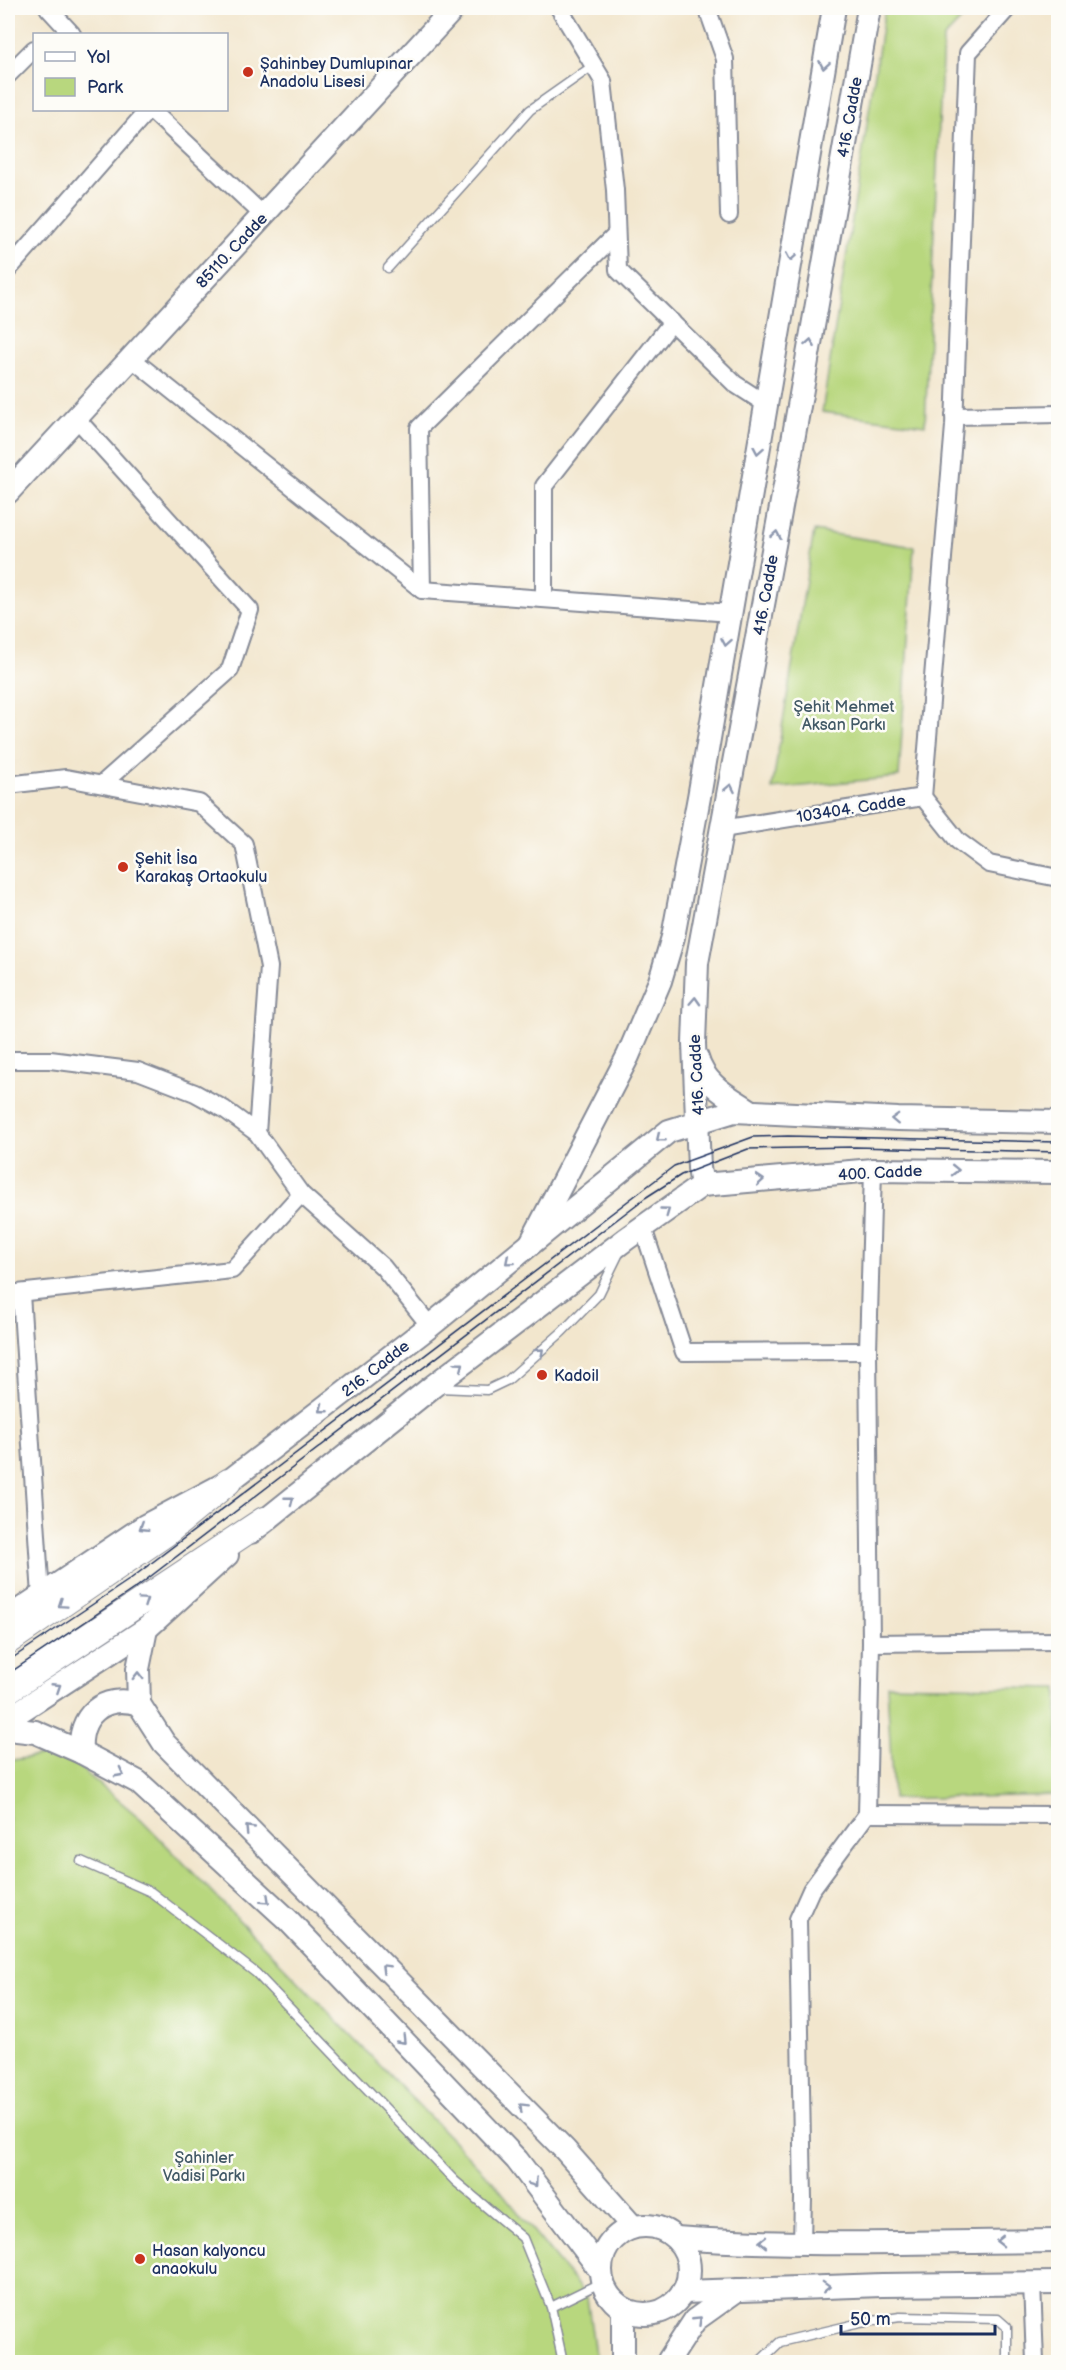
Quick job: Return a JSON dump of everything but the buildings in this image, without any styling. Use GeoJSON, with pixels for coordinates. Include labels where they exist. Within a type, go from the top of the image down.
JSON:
{"type":"FeatureCollection","features":[{"type":"Feature","properties":{"kind":"main road","name":"85110. Cadde"},"geometry":{"type":"LineString","coordinates":[[8,492],[454,8]]}},
{"type":"Feature","properties":{"kind":"main road"},"geometry":{"type":"LineString","coordinates":[[531,1243],[609,1095],[660,981],[673,937],[731,613],[834,8]]}},
{"type":"Feature","properties":{"kind":"main road","name":"416. Cadde"},"geometry":{"type":"LineString","coordinates":[[702,1185],[699,1168],[699,1122],[694,1043],[697,963],[786,480],[868,8]]}},
{"type":"Feature","properties":{"kind":"main road"},"geometry":{"type":"LineString","coordinates":[[694,1043],[700,1068],[707,1080],[743,1112],[898,1119],[1059,1122]]}},
{"type":"Feature","properties":{"kind":"main road","name":"216. Cadde"},"geometry":{"type":"LineString","coordinates":[[8,1618],[145,1526],[228,1482],[430,1326],[669,1131],[743,1112]]}},
{"type":"Feature","properties":{"kind":"main road","name":"400. Cadde"},"geometry":{"type":"LineString","coordinates":[[702,1185],[873,1170],[1059,1172]]}},
{"type":"Feature","properties":{"kind":"main road"},"geometry":{"type":"LineString","coordinates":[[8,1719],[146,1629],[264,1520],[432,1387],[702,1185]]}},
{"type":"Feature","properties":{"kind":"main road"},"geometry":{"type":"LineString","coordinates":[[8,1641],[166,1533],[228,1482]]}},
{"type":"Feature","properties":{"kind":"main road"},"geometry":{"type":"LineString","coordinates":[[8,1690],[264,1520]]}},
{"type":"Feature","properties":{"kind":"main road"},"geometry":{"type":"LineString","coordinates":[[146,1629],[138,1670],[139,1704],[164,1743],[565,2150],[633,2228]]}},
{"type":"Feature","properties":{"kind":"main road"},"geometry":{"type":"LineString","coordinates":[[81,1752],[81,1733],[84,1724],[96,1709],[104,1704],[121,1700],[139,1704]]}},
{"type":"Feature","properties":{"kind":"main road"},"geometry":{"type":"LineString","coordinates":[[8,1729],[35,1732],[81,1752],[138,1782],[288,1920],[517,2160],[602,2276]]}},
{"type":"Feature","properties":{"kind":"main road"},"geometry":{"type":"LineString","coordinates":[[1059,2241],[734,2242],[676,2238],[656,2227],[633,2228],[622,2232],[613,2239],[602,2259],[602,2276],[607,2293],[623,2309],[634,2313],[657,2313],[680,2296],[737,2290],[1059,2283]]}},
{"type":"Feature","properties":{"kind":"main road"},"geometry":{"type":"LineString","coordinates":[[669,2361],[680,2296],[689,2269],[688,2258],[676,2238]]}},
{"type":"Feature","properties":{"kind":"main road"},"geometry":{"type":"LineString","coordinates":[[669,2361],[695,2320],[737,2290]]}},
{"type":"Feature","properties":{"kind":"main road"},"geometry":{"type":"LineString","coordinates":[[622,2362],[623,2309]]}},
{"type":"Feature","properties":{"kind":"street"},"geometry":{"type":"LineString","coordinates":[[48,8],[61,31]]}},
{"type":"Feature","properties":{"kind":"street"},"geometry":{"type":"LineString","coordinates":[[559,8],[603,81],[615,190],[618,270],[735,384],[766,404]]}},
{"type":"Feature","properties":{"kind":"street"},"geometry":{"type":"LineString","coordinates":[[707,8],[725,59],[729,215]]}},
{"type":"Feature","properties":{"kind":"street"},"geometry":{"type":"LineString","coordinates":[[923,797],[954,416],[968,53],[1008,8]]}},
{"type":"Feature","properties":{"kind":"street"},"geometry":{"type":"LineString","coordinates":[[8,75],[33,50]]}},
{"type":"Feature","properties":{"kind":"street"},"geometry":{"type":"LineString","coordinates":[[8,270],[149,111]]}},
{"type":"Feature","properties":{"kind":"street"},"geometry":{"type":"LineString","coordinates":[[151,111],[263,215]]}},
{"type":"Feature","properties":{"kind":"street"},"geometry":{"type":"LineString","coordinates":[[422,590],[419,428],[616,234]]}},
{"type":"Feature","properties":{"kind":"street"},"geometry":{"type":"LineString","coordinates":[[544,599],[544,486],[672,322]]}},
{"type":"Feature","properties":{"kind":"street"},"geometry":{"type":"LineString","coordinates":[[131,358],[422,590],[731,613]]}},
{"type":"Feature","properties":{"kind":"street"},"geometry":{"type":"LineString","coordinates":[[954,416],[1059,414]]}},
{"type":"Feature","properties":{"kind":"street"},"geometry":{"type":"LineString","coordinates":[[76,418],[250,610],[230,670],[102,784]]}},
{"type":"Feature","properties":{"kind":"street"},"geometry":{"type":"LineString","coordinates":[[8,785],[66,778],[199,803],[244,844],[270,967],[257,1132]]}},
{"type":"Feature","properties":{"kind":"street","name":"103404. Cadde"},"geometry":{"type":"LineString","coordinates":[[722,829],[923,797],[958,841],[989,864],[1059,878]]}},
{"type":"Feature","properties":{"kind":"street"},"geometry":{"type":"LineString","coordinates":[[8,1060],[50,1060],[138,1071],[195,1093],[224,1109],[257,1132],[301,1194],[383,1268],[430,1326]]}},
{"type":"Feature","properties":{"kind":"street"},"geometry":{"type":"LineString","coordinates":[[802,2242],[798,1919],[811,1890],[867,1814],[871,1643],[868,1350],[873,1170]]}},
{"type":"Feature","properties":{"kind":"street"},"geometry":{"type":"LineString","coordinates":[[41,1596],[14,1294],[232,1270],[301,1194]]}},
{"type":"Feature","properties":{"kind":"street"},"geometry":{"type":"LineString","coordinates":[[635,1233],[684,1352],[868,1350]]}},
{"type":"Feature","properties":{"kind":"street"},"geometry":{"type":"LineString","coordinates":[[871,1643],[1059,1641]]}},
{"type":"Feature","properties":{"kind":"street"},"geometry":{"type":"LineString","coordinates":[[867,1814],[1059,1815]]}},
{"type":"Feature","properties":{"kind":"street"},"geometry":{"type":"LineString","coordinates":[[1032,2283],[1035,2362]]}},
{"type":"Feature","properties":{"kind":"lane"},"geometry":{"type":"LineString","coordinates":[[388,268],[530,110],[594,65]]}},
{"type":"Feature","properties":{"kind":"lane"},"geometry":{"type":"LineString","coordinates":[[432,1387],[487,1390],[508,1380],[562,1332],[599,1294],[635,1233]]}},
{"type":"Feature","properties":{"kind":"lane"},"geometry":{"type":"LineString","coordinates":[[81,1861],[151,1892],[256,1972],[455,2181],[523,2238],[551,2307],[563,2362]]}},
{"type":"Feature","properties":{"kind":"lane"},"geometry":{"type":"LineString","coordinates":[[551,2307],[602,2276]]}},
{"type":"Feature","properties":{"kind":"lane"},"geometry":{"type":"LineString","coordinates":[[759,2362],[780,2342],[850,2325],[900,2318],[998,2319],[1007,2327],[1007,2362]]}},
{"type":"Feature","properties":{"kind":"green space"},"geometry":{"type":"Polygon","coordinates":[[[885,8],[972,8],[943,39],[925,425],[822,412],[885,8]]]}},
{"type":"Feature","properties":{"kind":"green space","name":"Şehit Mehmet Aksan Parkı"},"geometry":{"type":"Polygon","coordinates":[[[814,531],[914,547],[899,777],[772,789],[814,531]]]}},
{"type":"Feature","properties":{"kind":"green space"},"geometry":{"type":"Polygon","coordinates":[[[887,1685],[1058,1688],[1058,1795],[893,1799],[887,1685]]]}},
{"type":"Feature","properties":{"kind":"green space","name":"Şahinler Vadisi Parkı"},"geometry":{"type":"Polygon","coordinates":[[[61,1752],[141,1819],[496,2185],[587,2297],[596,2362],[8,2362],[8,1761],[61,1752]]]}},
{"type":"Feature","properties":{"kind":"tram line"},"geometry":{"type":"LineString","coordinates":[[8,1661],[129,1580],[674,1166],[753,1137],[1058,1142]]}},
{"type":"Feature","properties":{"kind":"tram line"},"geometry":{"type":"LineString","coordinates":[[8,1674],[138,1586],[645,1198],[681,1175],[748,1149],[855,1147],[1058,1152]]}},
{"type":"Feature","properties":{"kind":"place","name":"Şahinbey Dumlupınar Anadolu Lisesi"},"geometry":{"type":"Point","coordinates":[248,72]}},
{"type":"Feature","properties":{"kind":"place","name":"Şehit İsa Karakaş Ortaokulu"},"geometry":{"type":"Point","coordinates":[123,867]}},
{"type":"Feature","properties":{"kind":"place","name":"Kadoil"},"geometry":{"type":"Point","coordinates":[542,1375]}},
{"type":"Feature","properties":{"kind":"place","name":"Hasan kalyoncu anaokulu"},"geometry":{"type":"Point","coordinates":[140,2259]}}]}
